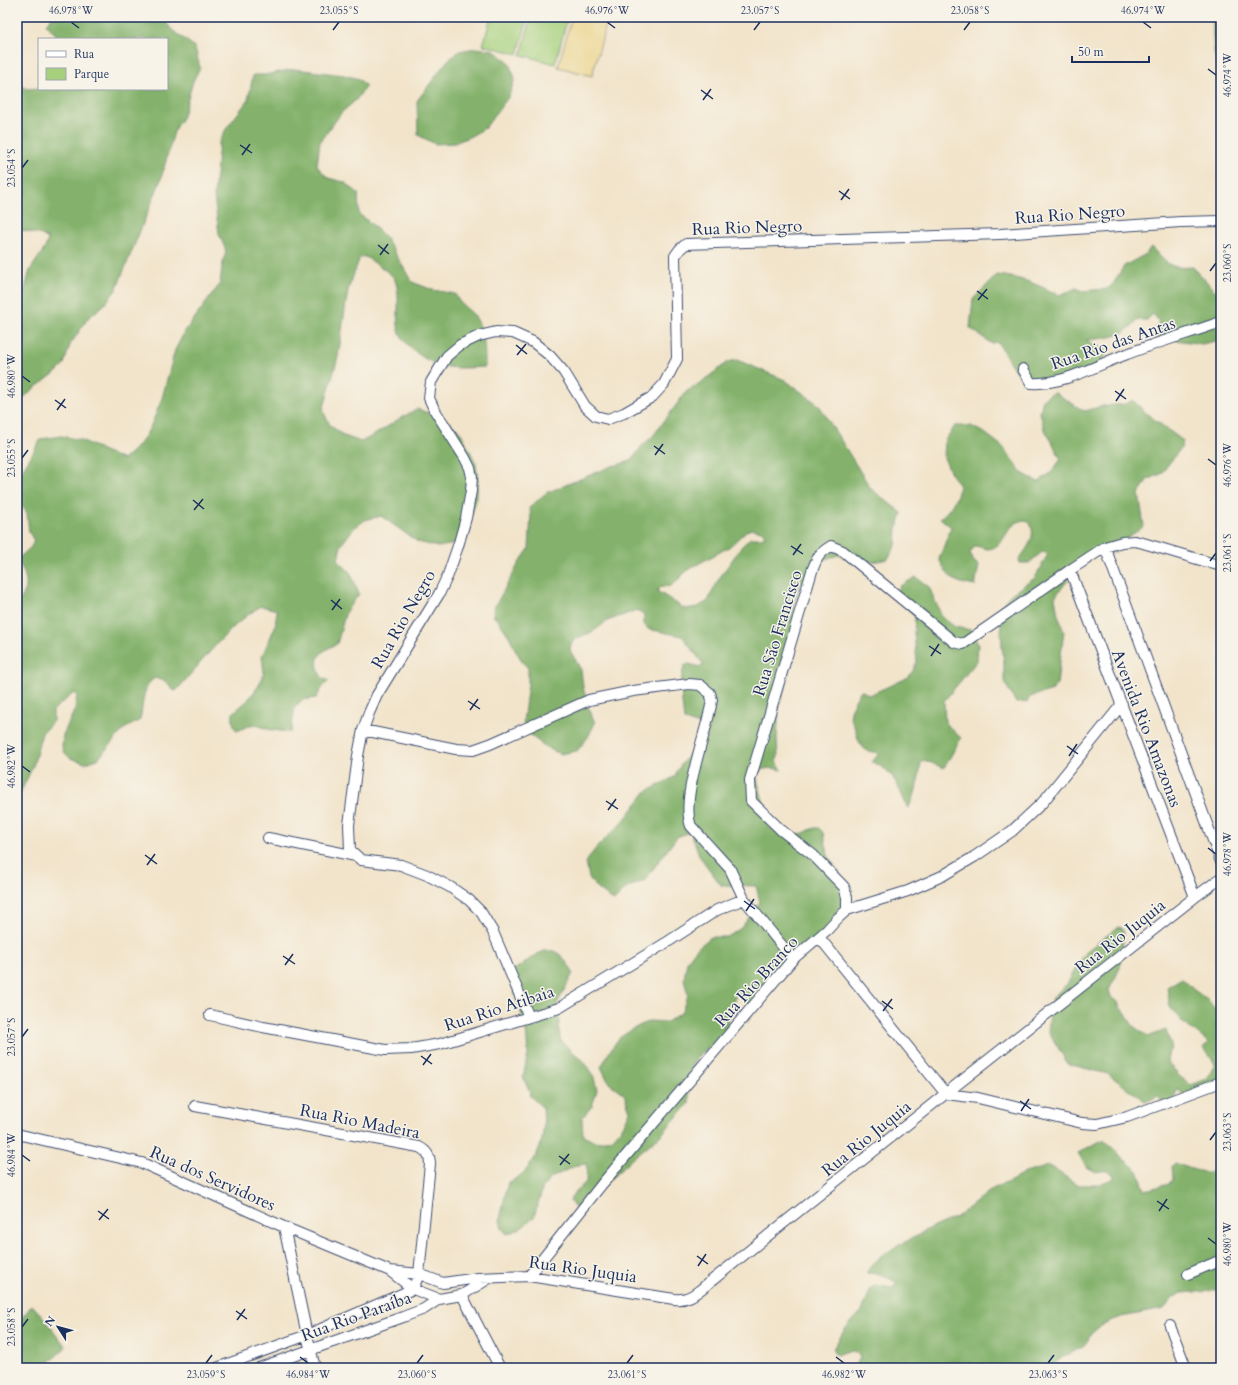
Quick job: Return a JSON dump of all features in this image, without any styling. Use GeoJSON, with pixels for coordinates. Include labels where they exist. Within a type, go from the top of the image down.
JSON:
{"type":"FeatureCollection","features":[{"type":"Feature","properties":{"kind":"street","name":"Rua Rio Negro"},"geometry":{"type":"LineString","coordinates":[[356,856],[350,850],[349,825],[358,756],[369,713],[376,695],[429,612],[442,588],[458,546],[466,518],[471,491],[472,477],[470,468],[466,458],[434,409],[429,398],[431,382],[447,356],[460,345],[479,336],[496,332],[514,333],[533,342],[550,356],[564,372],[585,406],[596,416],[608,419],[624,413],[652,397],[664,384],[677,359],[675,256],[686,244],[1000,234],[1182,222],[1221,221]]}},
{"type":"Feature","properties":{"kind":"street","name":"Rua Rio das Antas"},"geometry":{"type":"LineString","coordinates":[[1023,369],[1031,383],[1044,384],[1065,379],[1127,354],[1221,322]]}},
{"type":"Feature","properties":{"kind":"street","name":"Rua São Francisco"},"geometry":{"type":"LineString","coordinates":[[847,910],[847,897],[844,886],[813,855],[781,830],[751,801],[750,780],[812,571],[821,552],[831,546],[843,551],[954,642],[963,644],[1070,570],[1105,548],[1122,542],[1135,541],[1221,566]]}},
{"type":"Feature","properties":{"kind":"street","name":"Avenida Rio Amazonas"},"geometry":{"type":"LineString","coordinates":[[1105,548],[1221,862]]}},
{"type":"Feature","properties":{"kind":"street","name":"Avenida Rio Amazonas"},"geometry":{"type":"LineString","coordinates":[[1070,570],[1195,897]]}},
{"type":"Feature","properties":{"kind":"street"},"geometry":{"type":"LineString","coordinates":[[364,730],[456,749],[472,750],[490,744],[589,700],[677,684],[700,685],[710,693],[712,700],[689,794],[689,819],[691,826],[730,869],[744,899],[769,931],[794,959]]}},
{"type":"Feature","properties":{"kind":"street","name":"Rua Rio Branco"},"geometry":{"type":"LineString","coordinates":[[528,1276],[602,1184],[794,959],[847,910],[908,891],[942,876],[974,857],[1012,831],[1047,798],[1122,704]]}},
{"type":"Feature","properties":{"kind":"street"},"geometry":{"type":"LineString","coordinates":[[268,838],[356,856],[361,860],[401,865],[427,875],[450,887],[469,900],[481,912],[493,932],[529,1017]]}},
{"type":"Feature","properties":{"kind":"street","name":"Rua Rio Juquia"},"geometry":{"type":"LineString","coordinates":[[443,1283],[464,1280],[528,1276],[666,1298],[682,1300],[688,1298],[1221,878]]}},
{"type":"Feature","properties":{"kind":"street","name":"Rua Rio Atibaia"},"geometry":{"type":"LineString","coordinates":[[210,1014],[263,1027],[385,1050],[411,1049],[440,1044],[559,1008],[717,910],[744,899]]}},
{"type":"Feature","properties":{"kind":"street"},"geometry":{"type":"LineString","coordinates":[[818,937],[946,1094],[978,1098],[1082,1123],[1097,1124],[1127,1117],[1221,1082]]}},
{"type":"Feature","properties":{"kind":"street","name":"Rua Rio Madeira"},"geometry":{"type":"LineString","coordinates":[[196,1106],[418,1146],[424,1149],[428,1153],[430,1164],[419,1274],[413,1289]]}},
{"type":"Feature","properties":{"kind":"street","name":"Rua dos Servidores"},"geometry":{"type":"LineString","coordinates":[[17,1134],[142,1163],[284,1227],[390,1271],[413,1289],[439,1299]]}},
{"type":"Feature","properties":{"kind":"street"},"geometry":{"type":"LineString","coordinates":[[284,1227],[306,1335],[315,1368]]}},
{"type":"Feature","properties":{"kind":"street"},"geometry":{"type":"LineString","coordinates":[[1188,1274],[1221,1260]]}},
{"type":"Feature","properties":{"kind":"street","name":"Rua dos Servidores"},"geometry":{"type":"LineString","coordinates":[[390,1271],[419,1274],[443,1283]]}},
{"type":"Feature","properties":{"kind":"street","name":"Rua Rio Juquia"},"geometry":{"type":"LineString","coordinates":[[462,1295],[490,1278]]}},
{"type":"Feature","properties":{"kind":"street"},"geometry":{"type":"LineString","coordinates":[[439,1299],[443,1283]]}},
{"type":"Feature","properties":{"kind":"street","name":"Rua Rio Paraíba"},"geometry":{"type":"LineString","coordinates":[[217,1368],[306,1335],[413,1289]]}},
{"type":"Feature","properties":{"kind":"street"},"geometry":{"type":"LineString","coordinates":[[462,1295],[500,1368]]}},
{"type":"Feature","properties":{"kind":"street","name":"Rua Rio Paraíba"},"geometry":{"type":"LineString","coordinates":[[259,1368],[424,1309],[439,1299],[462,1295]]}},
{"type":"Feature","properties":{"kind":"street"},"geometry":{"type":"LineString","coordinates":[[1170,1326],[1186,1368]]}},
{"type":"Feature","properties":{"kind":"green space"},"geometry":{"type":"Polygon","coordinates":[[[52,17],[162,17],[172,30],[195,47],[200,68],[193,81],[183,116],[174,132],[160,182],[116,290],[104,305],[88,318],[70,345],[64,364],[58,371],[32,390],[17,405],[17,355],[20,354],[17,351],[17,296],[24,293],[30,270],[45,248],[48,239],[42,235],[17,229],[17,84],[28,89],[38,88],[38,90],[168,90],[168,38],[59,38],[46,24],[52,17]]]}},
{"type":"Feature","properties":{"kind":"green space"},"geometry":{"type":"Polygon","coordinates":[[[491,17],[528,17],[518,54],[483,45],[491,17]]]}},
{"type":"Feature","properties":{"kind":"green space"},"geometry":{"type":"Polygon","coordinates":[[[531,17],[568,17],[555,64],[521,55],[531,17]]]}},
{"type":"Feature","properties":{"kind":"green space"},"geometry":{"type":"Polygon","coordinates":[[[1213,17],[1221,17],[1221,72],[1216,60],[1213,38],[1213,17]]]}},
{"type":"Feature","properties":{"kind":"green space"},"geometry":{"type":"Polygon","coordinates":[[[476,48],[493,50],[508,61],[515,78],[509,96],[485,128],[455,143],[435,144],[418,135],[417,101],[447,61],[459,51],[476,48]]]}},
{"type":"Feature","properties":{"kind":"green space"},"geometry":{"type":"Polygon","coordinates":[[[294,69],[344,75],[359,79],[366,86],[356,100],[342,112],[320,142],[317,166],[328,178],[344,182],[358,193],[359,214],[386,238],[412,282],[433,290],[455,294],[461,303],[474,315],[478,321],[484,347],[485,367],[453,368],[436,364],[418,354],[407,344],[398,328],[398,293],[393,277],[366,257],[360,257],[348,290],[338,357],[323,411],[330,425],[344,436],[361,442],[417,409],[446,419],[461,433],[476,463],[478,480],[477,498],[467,528],[455,544],[438,547],[418,542],[381,516],[365,520],[353,529],[341,545],[338,560],[350,572],[359,594],[346,611],[337,644],[319,656],[319,671],[322,678],[329,681],[324,685],[316,698],[302,700],[295,707],[291,732],[271,730],[253,724],[237,731],[233,723],[233,713],[247,701],[258,687],[264,672],[262,656],[275,627],[277,610],[261,606],[249,614],[226,634],[176,691],[173,690],[167,682],[155,678],[151,681],[145,691],[140,720],[124,729],[98,759],[85,763],[70,758],[63,751],[62,746],[63,735],[75,709],[77,695],[74,693],[53,710],[53,721],[42,733],[33,766],[17,800],[17,605],[26,587],[24,572],[18,559],[31,547],[34,541],[29,532],[27,513],[17,499],[19,481],[23,469],[41,439],[61,436],[81,440],[123,460],[135,449],[146,435],[162,398],[175,350],[185,331],[220,284],[226,251],[219,234],[214,196],[219,143],[226,129],[248,100],[253,75],[265,75],[294,69]]]}},
{"type":"Feature","properties":{"kind":"green space"},"geometry":{"type":"Polygon","coordinates":[[[1151,247],[1161,258],[1173,266],[1193,267],[1221,297],[1220,340],[1202,344],[1156,337],[1154,333],[1159,321],[1153,314],[1147,320],[1138,320],[1120,334],[1108,338],[1086,340],[1105,350],[1106,354],[1103,359],[1087,374],[1033,380],[1021,377],[1015,371],[998,343],[994,342],[992,344],[970,328],[973,299],[997,275],[1029,282],[1059,295],[1077,288],[1081,291],[1107,289],[1113,284],[1124,266],[1146,254],[1151,247]]]}},
{"type":"Feature","properties":{"kind":"green space"},"geometry":{"type":"Polygon","coordinates":[[[737,360],[785,380],[819,405],[871,489],[902,513],[897,528],[896,545],[888,559],[872,562],[838,555],[822,560],[799,587],[795,605],[794,642],[785,689],[779,705],[777,739],[778,757],[776,761],[782,770],[771,768],[764,769],[756,775],[768,827],[787,836],[802,833],[814,828],[819,828],[824,834],[828,855],[849,889],[845,893],[838,922],[820,940],[815,948],[788,958],[776,970],[756,1000],[748,1022],[749,1009],[742,993],[738,992],[736,994],[725,1031],[719,1042],[699,1055],[694,1061],[690,1074],[689,1103],[661,1135],[634,1157],[581,1207],[574,1207],[570,1201],[573,1194],[586,1182],[587,1164],[577,1165],[551,1178],[543,1187],[534,1217],[520,1229],[507,1234],[502,1229],[500,1220],[508,1182],[520,1176],[534,1159],[542,1139],[544,1120],[543,1108],[529,1095],[530,1093],[523,1077],[528,1054],[526,1030],[518,1002],[507,973],[541,952],[548,951],[553,951],[558,954],[568,965],[573,973],[557,1004],[560,1039],[571,1051],[583,1060],[593,1074],[597,1090],[592,1106],[582,1118],[583,1135],[597,1142],[613,1138],[623,1126],[630,1111],[624,1094],[609,1083],[601,1067],[610,1051],[619,1038],[633,1029],[649,1021],[667,1022],[681,1013],[688,995],[684,979],[687,961],[696,949],[711,937],[728,937],[742,927],[760,902],[756,886],[721,885],[700,857],[692,838],[692,831],[677,837],[644,881],[627,888],[614,901],[599,890],[589,878],[586,861],[597,847],[622,823],[646,792],[676,776],[676,772],[705,731],[700,725],[684,720],[681,686],[684,666],[689,664],[701,667],[704,665],[682,636],[648,629],[644,624],[644,615],[637,610],[607,621],[594,631],[575,639],[571,644],[570,650],[581,670],[583,687],[588,706],[595,723],[588,737],[577,751],[560,754],[546,747],[531,736],[523,722],[528,684],[528,668],[516,651],[509,636],[498,620],[494,617],[493,610],[519,563],[529,549],[531,514],[529,508],[546,493],[612,466],[631,461],[642,446],[653,436],[686,392],[728,362],[737,360]],[[752,529],[746,531],[729,547],[689,569],[671,586],[661,587],[657,591],[685,609],[698,607],[708,601],[718,580],[742,546],[750,538],[761,538],[765,536],[762,531],[752,529]]]}},
{"type":"Feature","properties":{"kind":"green space"},"geometry":{"type":"Polygon","coordinates":[[[1054,392],[1084,411],[1103,406],[1126,404],[1133,400],[1146,413],[1183,441],[1181,448],[1161,474],[1147,480],[1139,494],[1144,526],[1124,541],[1115,553],[1103,549],[1077,568],[1055,597],[1058,615],[1064,631],[1057,684],[1053,690],[1030,697],[1027,702],[1016,703],[1004,681],[1000,607],[1011,594],[1035,578],[1048,554],[1042,552],[1029,563],[1020,563],[1019,559],[1032,537],[1029,522],[1021,521],[1011,527],[1000,543],[995,547],[988,549],[975,546],[970,553],[974,562],[979,565],[975,586],[957,581],[949,575],[939,559],[951,527],[940,518],[953,504],[960,486],[951,473],[944,458],[945,440],[955,426],[971,426],[986,434],[1002,446],[1022,473],[1038,482],[1051,473],[1061,459],[1044,428],[1040,412],[1043,399],[1054,392]]]}},
{"type":"Feature","properties":{"kind":"green space"},"geometry":{"type":"Polygon","coordinates":[[[916,577],[929,587],[942,617],[955,627],[971,630],[978,644],[977,661],[944,701],[945,723],[961,738],[944,768],[924,760],[921,762],[916,792],[908,808],[895,780],[886,770],[872,762],[878,755],[876,752],[866,750],[860,744],[850,718],[852,706],[861,690],[869,695],[905,679],[913,671],[917,661],[914,634],[915,617],[905,605],[894,597],[900,586],[916,577]]]}},
{"type":"Feature","properties":{"kind":"green space"},"geometry":{"type":"Polygon","coordinates":[[[1118,927],[1122,928],[1124,932],[1120,968],[1109,990],[1111,997],[1118,1002],[1120,1008],[1125,1012],[1133,1026],[1148,1037],[1166,1030],[1172,1049],[1169,1051],[1167,1061],[1178,1075],[1191,1085],[1207,1079],[1215,1064],[1204,1048],[1208,1042],[1182,1022],[1170,1007],[1167,987],[1182,978],[1194,990],[1208,1000],[1221,1016],[1221,1082],[1186,1096],[1177,1089],[1169,1108],[1164,1106],[1158,1096],[1146,1102],[1108,1074],[1068,1064],[1048,1031],[1052,998],[1068,983],[1079,962],[1088,950],[1118,927]]]}},
{"type":"Feature","properties":{"kind":"green space"},"geometry":{"type":"Polygon","coordinates":[[[1102,1140],[1105,1140],[1119,1155],[1138,1171],[1145,1190],[1169,1184],[1173,1178],[1172,1166],[1175,1163],[1204,1172],[1215,1172],[1221,1170],[1221,1289],[1182,1293],[1174,1297],[1164,1309],[1121,1317],[1099,1327],[1091,1334],[1085,1346],[1064,1356],[1049,1368],[854,1368],[860,1358],[858,1354],[851,1350],[837,1355],[834,1353],[833,1349],[845,1329],[862,1311],[871,1288],[877,1285],[892,1288],[898,1283],[880,1274],[866,1273],[884,1254],[924,1231],[957,1217],[994,1188],[1025,1173],[1049,1166],[1078,1185],[1096,1185],[1113,1179],[1114,1175],[1108,1171],[1096,1172],[1087,1167],[1078,1153],[1102,1140]]]}},
{"type":"Feature","properties":{"kind":"green space"},"geometry":{"type":"Polygon","coordinates":[[[32,1305],[66,1347],[43,1368],[17,1368],[17,1324],[32,1305]]]}},
{"type":"Feature","properties":{"kind":"sand"},"geometry":{"type":"Polygon","coordinates":[[[572,17],[608,17],[592,76],[558,67],[572,17]]]}}]}
